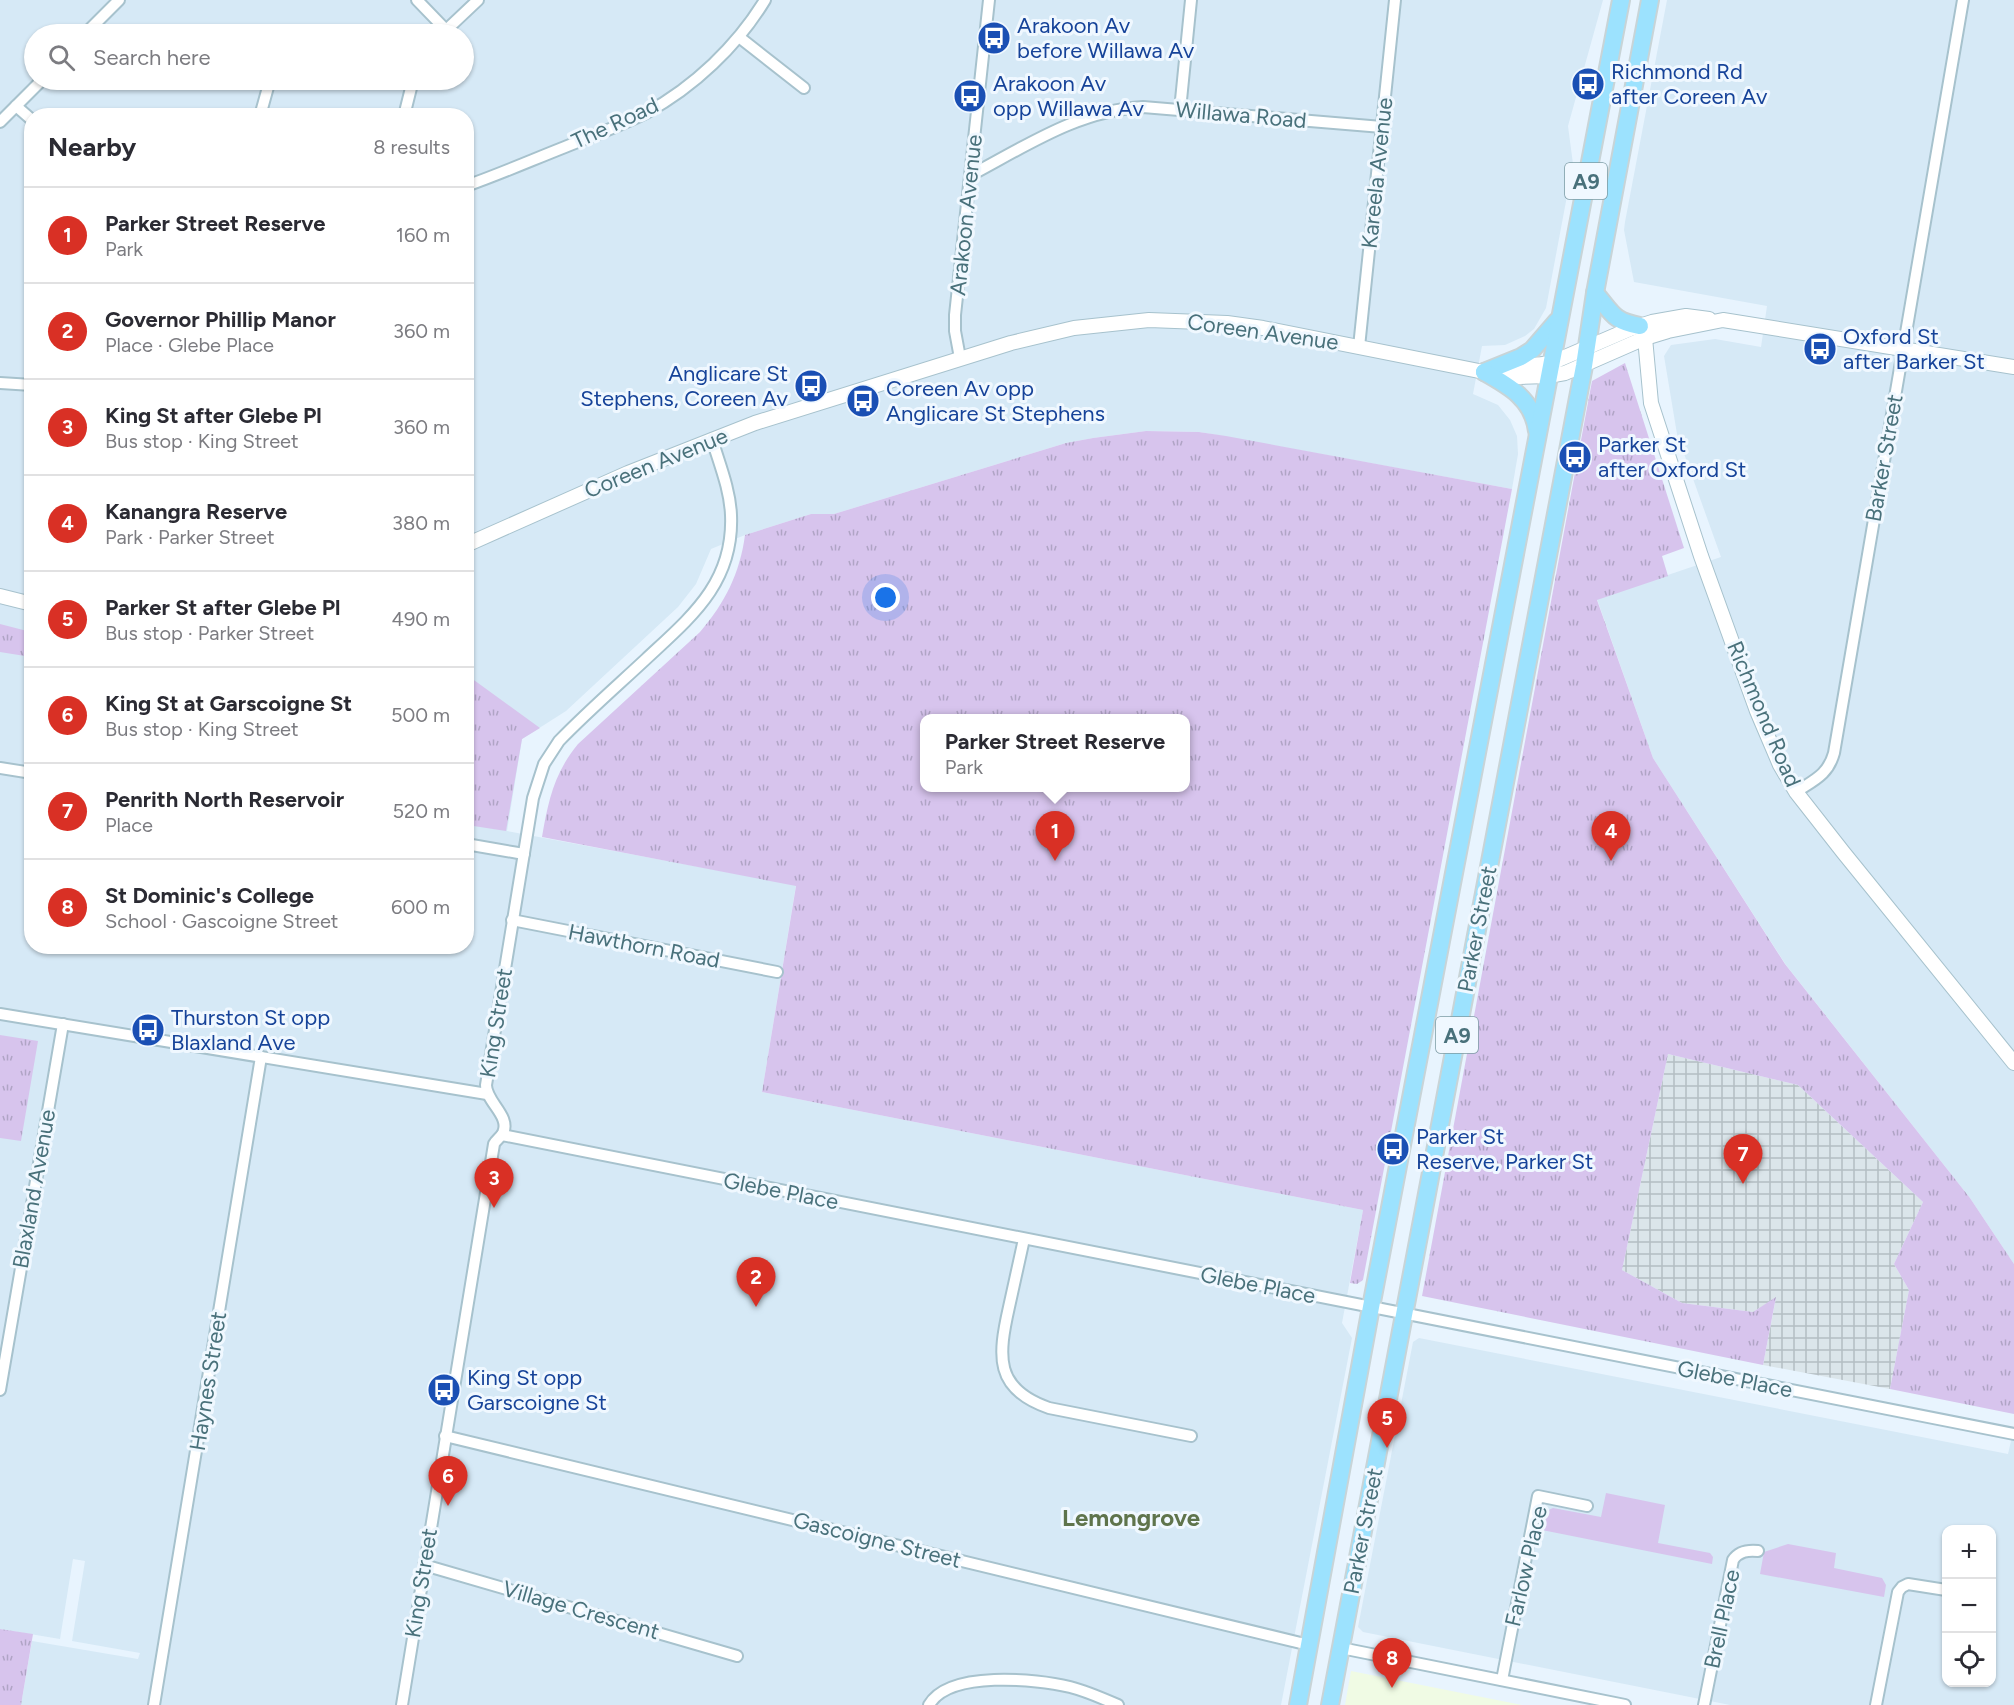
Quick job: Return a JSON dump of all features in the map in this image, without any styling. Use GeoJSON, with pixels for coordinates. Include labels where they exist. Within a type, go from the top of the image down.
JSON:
{"type":"FeatureCollection","features":[{"type":"Feature","properties":{"kind":"highway","name":"A9"},"geometry":{"type":"LineString","coordinates":[[1550,370],[1621,0]]}},
{"type":"Feature","properties":{"kind":"highway","name":"A9"},"geometry":{"type":"LineString","coordinates":[[1585,357],[1595,292],[1650,0]]}},
{"type":"Feature","properties":{"kind":"highway"},"geometry":{"type":"LineString","coordinates":[[1595,292],[1608,311],[1619,321],[1643,332]]}},
{"type":"Feature","properties":{"kind":"highway"},"geometry":{"type":"LineString","coordinates":[[1484,372],[1532,350],[1560,318]]}},
{"type":"Feature","properties":{"kind":"highway","name":"Parker Street"},"geometry":{"type":"LineString","coordinates":[[1330,1705],[1585,357]]}},
{"type":"Feature","properties":{"kind":"highway","name":"Parker Street"},"geometry":{"type":"LineString","coordinates":[[1298,1705],[1371,1307],[1550,370]]}},
{"type":"Feature","properties":{"kind":"highway"},"geometry":{"type":"LineString","coordinates":[[1484,372],[1522,397],[1533,416],[1537,435]]}},
{"type":"Feature","properties":{"kind":"street"},"geometry":{"type":"LineString","coordinates":[[95,24],[119,0]]}},
{"type":"Feature","properties":{"kind":"street"},"geometry":{"type":"LineString","coordinates":[[417,0],[437,24]]}},
{"type":"Feature","properties":{"kind":"street"},"geometry":{"type":"LineString","coordinates":[[452,24],[478,0]]}},
{"type":"Feature","properties":{"kind":"street","name":"The Road"},"geometry":{"type":"LineString","coordinates":[[474,183],[643,114],[661,104],[704,72],[739,37],[765,0]]}},
{"type":"Feature","properties":{"kind":"street","name":"Arakoon Avenue"},"geometry":{"type":"LineString","coordinates":[[960,358],[955,331],[955,315],[989,0]]}},
{"type":"Feature","properties":{"kind":"street"},"geometry":{"type":"LineString","coordinates":[[1180,110],[1191,0]]}},
{"type":"Feature","properties":{"kind":"street","name":"Kareela Avenue"},"geometry":{"type":"LineString","coordinates":[[1359,346],[1395,0]]}},
{"type":"Feature","properties":{"kind":"street","name":"Barker Street"},"geometry":{"type":"LineString","coordinates":[[1796,792],[1825,772],[1831,764],[1834,753],[1963,0]]}},
{"type":"Feature","properties":{"kind":"street"},"geometry":{"type":"LineString","coordinates":[[739,37],[804,88]]}},
{"type":"Feature","properties":{"kind":"street"},"geometry":{"type":"LineString","coordinates":[[0,122],[32,90]]}},
{"type":"Feature","properties":{"kind":"street"},"geometry":{"type":"LineString","coordinates":[[262,108],[267,90]]}},
{"type":"Feature","properties":{"kind":"street"},"geometry":{"type":"LineString","coordinates":[[406,108],[410,90]]}},
{"type":"Feature","properties":{"kind":"street"},"geometry":{"type":"LineString","coordinates":[[16,106],[24,113]]}},
{"type":"Feature","properties":{"kind":"street","name":"Willawa Road"},"geometry":{"type":"LineString","coordinates":[[971,175],[1061,127],[1095,114],[1126,108],[1143,107],[1382,127]]}},
{"type":"Feature","properties":{"kind":"street","name":"Coreen Avenue"},"geometry":{"type":"LineString","coordinates":[[474,541],[628,473],[712,439],[812,404],[1058,330],[1108,323],[1149,320],[1245,325],[1520,377],[1550,370],[1564,373],[1585,357],[1670,318],[1686,316],[1723,320],[2014,368]]}},
{"type":"Feature","properties":{"kind":"street","name":"Richmond Road"},"geometry":{"type":"LineString","coordinates":[[1643,332],[1651,403],[1701,556],[1757,711],[1780,765],[1796,792],[2014,1063]]}},
{"type":"Feature","properties":{"kind":"street"},"geometry":{"type":"LineString","coordinates":[[0,383],[24,384]]}},
{"type":"Feature","properties":{"kind":"street","name":"King Street"},"geometry":{"type":"LineString","coordinates":[[402,1705],[494,1144],[502,1135],[503,1120],[487,1094],[486,1085],[533,798],[539,777],[551,751],[569,730],[692,617],[718,577],[728,548],[731,512],[712,439]]}},
{"type":"Feature","properties":{"kind":"street"},"geometry":{"type":"LineString","coordinates":[[0,596],[24,602]]}},
{"type":"Feature","properties":{"kind":"street"},"geometry":{"type":"LineString","coordinates":[[0,768],[24,772]]}},
{"type":"Feature","properties":{"kind":"street"},"geometry":{"type":"LineString","coordinates":[[474,845],[524,854]]}},
{"type":"Feature","properties":{"kind":"street","name":"Hawthorn Road"},"geometry":{"type":"LineString","coordinates":[[512,920],[777,972]]}},
{"type":"Feature","properties":{"kind":"street"},"geometry":{"type":"LineString","coordinates":[[0,1014],[487,1094]]}},
{"type":"Feature","properties":{"kind":"street","name":"Blaxland Avenue"},"geometry":{"type":"LineString","coordinates":[[0,1390],[63,1024]]}},
{"type":"Feature","properties":{"kind":"street","name":"Haynes Street"},"geometry":{"type":"LineString","coordinates":[[154,1705],[261,1057]]}},
{"type":"Feature","properties":{"kind":"street","name":"Glebe Place"},"geometry":{"type":"LineString","coordinates":[[502,1135],[2014,1434]]}},
{"type":"Feature","properties":{"kind":"street"},"geometry":{"type":"LineString","coordinates":[[1024,1239],[1001,1349],[1005,1371],[1013,1386],[1032,1402],[1049,1408],[1191,1436]]}},
{"type":"Feature","properties":{"kind":"street","name":"Gascoigne Street"},"geometry":{"type":"LineString","coordinates":[[445,1436],[1309,1645]]}},
{"type":"Feature","properties":{"kind":"street","name":"Farlow Place"},"geometry":{"type":"LineString","coordinates":[[1502,1680],[1538,1496],[1587,1506]]}},
{"type":"Feature","properties":{"kind":"street","name":"Brell Place"},"geometry":{"type":"LineString","coordinates":[[1704,1705],[1730,1568],[1733,1560],[1739,1554],[1748,1550],[1758,1551]]}},
{"type":"Feature","properties":{"kind":"street","name":"Village Crescent"},"geometry":{"type":"LineString","coordinates":[[424,1565],[737,1656]]}},
{"type":"Feature","properties":{"kind":"street"},"geometry":{"type":"LineString","coordinates":[[1876,1705],[1898,1592],[1908,1584],[1942,1589]]}},
{"type":"Feature","properties":{"kind":"street"},"geometry":{"type":"LineString","coordinates":[[1341,1648],[1625,1705]]}},
{"type":"Feature","properties":{"kind":"street"},"geometry":{"type":"LineString","coordinates":[[929,1705],[940,1693],[952,1687],[1007,1680],[1070,1687],[1118,1705]]}},
{"type":"Feature","properties":{"kind":"shaded area"},"geometry":{"type":"Polygon","coordinates":[[[0,0],[1603,0],[1568,126],[1573,164],[1546,308],[1534,329],[1525,336],[1505,345],[1482,346],[1473,394],[1498,405],[1510,420],[1517,436],[1518,454],[1512,489],[1200,432],[1146,431],[1066,443],[834,514],[811,514],[745,535],[711,549],[696,584],[678,607],[566,711],[522,739],[507,831],[796,885],[762,1092],[1363,1210],[1342,1323],[1352,1338],[1281,1705],[21,1705],[32,1641],[138,1659],[140,1653],[72,1641],[85,1561],[73,1559],[60,1639],[0,1629],[0,0]]]}},
{"type":"Feature","properties":{"kind":"shaded area"},"geometry":{"type":"Polygon","coordinates":[[[1667,0],[2014,0],[2014,1264],[1970,1198],[1786,965],[1653,758],[1597,599],[1721,557],[1677,434],[1664,356],[1671,345],[1715,339],[1761,347],[1767,306],[1634,282],[1624,230],[1667,0]]]}},
{"type":"Feature","properties":{"kind":"shaded area"},"geometry":{"type":"Polygon","coordinates":[[[1668,1054],[1798,1085],[1923,1202],[1894,1264],[1909,1290],[1890,1389],[1763,1365],[1776,1298],[1753,1312],[1682,1303],[1622,1270],[1668,1054]]]}},
{"type":"Feature","properties":{"kind":"shaded area"},"geometry":{"type":"Polygon","coordinates":[[[1419,1338],[2008,1454],[2014,1428],[2014,1705],[1730,1705],[1363,1632],[1358,1627],[1413,1342],[1419,1338]]]}},
{"type":"Feature","properties":{"kind":"shaded area"},"geometry":{"type":"Polygon","coordinates":[[[1351,1671],[1522,1705],[1345,1705],[1351,1671]]]}},
{"type":"Feature","properties":{"kind":"green space"},"geometry":{"type":"Polygon","coordinates":[[[1625,363],[1684,548],[1662,556],[1668,576],[1597,600],[1653,758],[1785,964],[1970,1198],[2014,1264],[2014,1414],[1890,1389],[1909,1290],[1894,1264],[1923,1202],[1798,1085],[1668,1054],[1622,1270],[1682,1303],[1753,1312],[1776,1297],[1763,1365],[1422,1296],[1592,381],[1625,363]]]}},
{"type":"Feature","properties":{"kind":"green space"},"geometry":{"type":"Polygon","coordinates":[[[1146,431],[1199,432],[1512,489],[1363,1280],[1357,1284],[1350,1283],[1363,1210],[762,1092],[796,886],[542,837],[553,788],[570,755],[578,744],[700,632],[709,621],[730,587],[743,549],[745,535],[811,514],[834,514],[1066,443],[1146,431]]]}},
{"type":"Feature","properties":{"kind":"green space"},"geometry":{"type":"Polygon","coordinates":[[[0,624],[24,630],[24,656],[0,652],[0,624]]]}},
{"type":"Feature","properties":{"kind":"green space"},"geometry":{"type":"Polygon","coordinates":[[[474,680],[540,728],[522,739],[506,831],[474,826],[474,680]]]}},
{"type":"Feature","properties":{"kind":"green space"},"geometry":{"type":"Polygon","coordinates":[[[0,1035],[38,1041],[21,1141],[0,1138],[0,1035]]]}},
{"type":"Feature","properties":{"kind":"green space"},"geometry":{"type":"Polygon","coordinates":[[[1606,1493],[1665,1505],[1658,1543],[1710,1553],[1713,1557],[1712,1564],[1542,1530],[1546,1514],[1553,1508],[1601,1517],[1606,1493]]]}},
{"type":"Feature","properties":{"kind":"green space"},"geometry":{"type":"Polygon","coordinates":[[[1788,1544],[1836,1553],[1834,1568],[1882,1578],[1886,1585],[1884,1597],[1760,1574],[1764,1552],[1788,1544]]]}},
{"type":"Feature","properties":{"kind":"green space"},"geometry":{"type":"Polygon","coordinates":[[[0,1629],[33,1634],[21,1705],[0,1705],[0,1629]]]}},
{"type":"Feature","properties":{"kind":"place","name":"Arakoon Av before Willawa Av"},"geometry":{"type":"Point","coordinates":[994,38]}},
{"type":"Feature","properties":{"kind":"place","name":"Richmond Rd after Coreen Av"},"geometry":{"type":"Point","coordinates":[1588,84]}},
{"type":"Feature","properties":{"kind":"place","name":"Arakoon Av opp Willawa Av"},"geometry":{"type":"Point","coordinates":[970,96]}},
{"type":"Feature","properties":{"kind":"place","name":"Oxford St after Barker St"},"geometry":{"type":"Point","coordinates":[1820,349]}},
{"type":"Feature","properties":{"kind":"place","name":"Anglicare St Stephens, Coreen Av"},"geometry":{"type":"Point","coordinates":[811,386]}},
{"type":"Feature","properties":{"kind":"place","name":"Coreen Av opp Anglicare St Stephens"},"geometry":{"type":"Point","coordinates":[863,401]}},
{"type":"Feature","properties":{"kind":"place","name":"Parker St after Oxford St"},"geometry":{"type":"Point","coordinates":[1575,457]}},
{"type":"Feature","properties":{"kind":"place","name":"Parker Street Reserve"},"geometry":{"type":"Point","coordinates":[1055,861]}},
{"type":"Feature","properties":{"kind":"place","name":"Kanangra Reserve"},"geometry":{"type":"Point","coordinates":[1611,861]}},
{"type":"Feature","properties":{"kind":"place","name":"Thurston St opp Blaxland Ave"},"geometry":{"type":"Point","coordinates":[148,1030]}},
{"type":"Feature","properties":{"kind":"place","name":"Parker St Reserve, Parker St"},"geometry":{"type":"Point","coordinates":[1393,1149]}},
{"type":"Feature","properties":{"kind":"place","name":"Penrith North Reservoir"},"geometry":{"type":"Point","coordinates":[1743,1184]}},
{"type":"Feature","properties":{"kind":"place","name":"King St after Glebe Pl"},"geometry":{"type":"Point","coordinates":[494,1208]}},
{"type":"Feature","properties":{"kind":"place","name":"Governor Phillip Manor"},"geometry":{"type":"Point","coordinates":[756,1307]}},
{"type":"Feature","properties":{"kind":"place","name":"King St opp Garscoigne St"},"geometry":{"type":"Point","coordinates":[444,1390]}},
{"type":"Feature","properties":{"kind":"place","name":"Parker St after Glebe Pl"},"geometry":{"type":"Point","coordinates":[1387,1448]}},
{"type":"Feature","properties":{"kind":"place","name":"King St at Garscoigne St"},"geometry":{"type":"Point","coordinates":[448,1506]}},
{"type":"Feature","properties":{"kind":"place","name":"St Dominic's College"},"geometry":{"type":"Point","coordinates":[1392,1688]}},
{"type":"Feature","properties":{"kind":"district","name":"Lemongrove"},"geometry":{"type":"Point","coordinates":[1131,1517]}}]}
